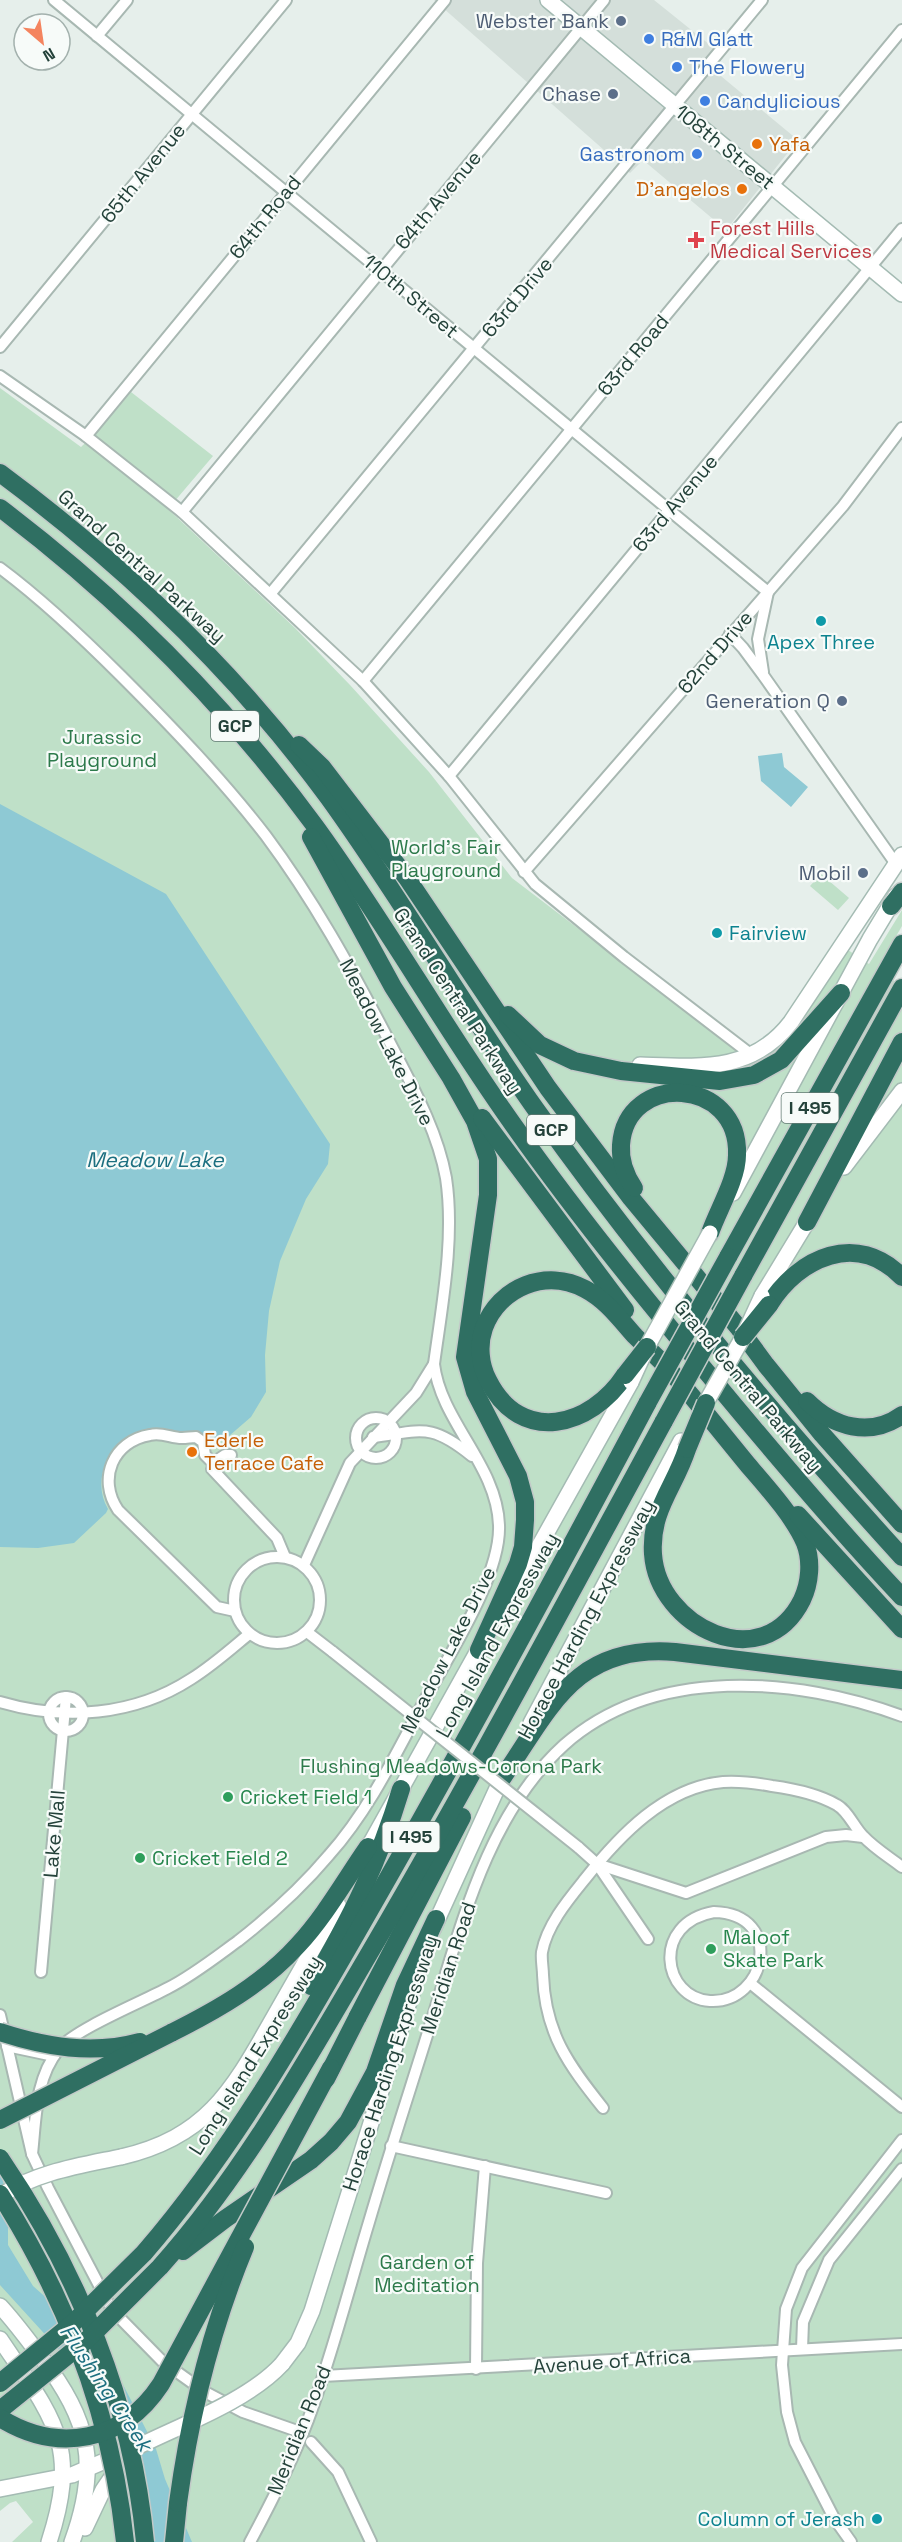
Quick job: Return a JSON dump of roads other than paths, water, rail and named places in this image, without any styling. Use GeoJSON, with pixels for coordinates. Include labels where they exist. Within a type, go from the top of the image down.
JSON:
{"type":"FeatureCollection","features":[{"type":"Feature","properties":{"kind":"highway","name":"Grand Central Parkway"},"geometry":{"type":"LineString","coordinates":[[0,473],[123,573],[231,680],[280,736],[344,819],[507,1068],[623,1227],[790,1430],[902,1557]]}},
{"type":"Feature","properties":{"kind":"highway","name":"Grand Central Parkway"},"geometry":{"type":"LineString","coordinates":[[0,508],[76,569],[159,645],[216,705],[283,783],[344,867],[481,1079],[586,1224],[773,1452],[902,1597]]}},
{"type":"Feature","properties":{"kind":"highway"},"geometry":{"type":"LineString","coordinates":[[231,680],[322,767],[395,862],[553,1095],[631,1198],[681,1256]]}},
{"type":"Feature","properties":{"kind":"highway"},"geometry":{"type":"LineString","coordinates":[[283,783],[378,961],[451,1078],[479,1130],[489,1168],[488,1195],[466,1340],[466,1365],[475,1392],[518,1476],[525,1512],[523,1547],[518,1564],[479,1650]]}},
{"type":"Feature","properties":{"kind":"highway","name":"Long Island Expressway"},"geometry":{"type":"LineString","coordinates":[[0,2383],[72,2324],[144,2253],[196,2189],[269,2079],[392,1871],[902,944]]}},
{"type":"Feature","properties":{"kind":"highway"},"geometry":{"type":"LineString","coordinates":[[454,946],[524,1032],[550,1050],[574,1061],[621,1071],[703,1081],[720,1082],[764,1071],[781,1060],[841,993]]}},
{"type":"Feature","properties":{"kind":"highway","name":"I 495"},"geometry":{"type":"LineString","coordinates":[[0,2410],[81,2346],[159,2267],[228,2184],[275,2111],[429,1851],[902,988]]}},
{"type":"Feature","properties":{"kind":"highway"},"geometry":{"type":"LineString","coordinates":[[807,1222],[902,1042]]}},
{"type":"Feature","properties":{"kind":"highway"},"geometry":{"type":"LineString","coordinates":[[451,1078],[665,1365],[764,1483],[804,1540],[809,1569],[802,1600],[791,1616],[765,1634],[744,1639],[714,1635],[693,1624],[675,1606],[662,1588],[654,1565],[653,1540],[656,1517],[684,1445],[706,1403]]}},
{"type":"Feature","properties":{"kind":"highway"},"geometry":{"type":"LineString","coordinates":[[710,1233],[735,1171],[737,1145],[732,1126],[721,1109],[697,1094],[676,1092],[655,1097],[638,1108],[627,1123],[622,1140],[621,1158],[630,1183],[681,1256],[766,1365],[902,1524]]}},
{"type":"Feature","properties":{"kind":"highway"},"geometry":{"type":"LineString","coordinates":[[740,1332],[765,1301],[792,1277],[812,1262],[831,1255],[851,1252],[870,1256],[888,1264],[902,1277]]}},
{"type":"Feature","properties":{"kind":"highway"},"geometry":{"type":"LineString","coordinates":[[647,1347],[628,1378],[612,1393],[588,1412],[561,1421],[532,1419],[515,1411],[501,1400],[487,1378],[480,1353],[484,1328],[499,1304],[520,1287],[537,1281],[565,1281],[584,1288],[604,1302],[665,1365]]}},
{"type":"Feature","properties":{"kind":"highway"},"geometry":{"type":"LineString","coordinates":[[740,1332],[774,1361],[808,1402],[830,1419],[848,1426],[868,1427],[887,1423],[902,1415]]}},
{"type":"Feature","properties":{"kind":"highway"},"geometry":{"type":"LineString","coordinates":[[764,1483],[795,1512],[902,1629]]}},
{"type":"Feature","properties":{"kind":"highway"},"geometry":{"type":"LineString","coordinates":[[0,2418],[39,2436],[73,2439],[94,2435],[115,2427],[132,2417],[148,2402],[167,2373],[331,2068],[481,1778],[514,1720],[543,1642]]}},
{"type":"Feature","properties":{"kind":"highway"},"geometry":{"type":"LineString","coordinates":[[501,1780],[564,1689],[594,1666],[625,1654],[646,1651],[675,1652],[902,1680]]}},
{"type":"Feature","properties":{"kind":"highway"},"geometry":{"type":"LineString","coordinates":[[269,2079],[303,2000],[372,1874],[387,1836],[401,1789]]}},
{"type":"Feature","properties":{"kind":"highway"},"geometry":{"type":"LineString","coordinates":[[0,2120],[235,1998],[286,1958],[319,1920],[368,1848]]}},
{"type":"Feature","properties":{"kind":"highway"},"geometry":{"type":"LineString","coordinates":[[159,2267],[311,2160],[340,2132],[357,2110],[369,2085],[405,1985],[436,1919]]}},
{"type":"Feature","properties":{"kind":"highway"},"geometry":{"type":"LineString","coordinates":[[4,2039],[87,2049],[122,2047],[171,2033]]}},
{"type":"Feature","properties":{"kind":"highway"},"geometry":{"type":"LineString","coordinates":[[174,2542],[190,2423],[220,2313],[251,2234],[331,2068]]}},
{"type":"Feature","properties":{"kind":"highway"},"geometry":{"type":"LineString","coordinates":[[0,2158],[58,2255],[99,2346],[115,2391],[130,2447],[145,2542]]}},
{"type":"Feature","properties":{"kind":"highway"},"geometry":{"type":"LineString","coordinates":[[0,2195],[53,2289],[87,2371],[101,2415],[114,2469],[125,2542]]}},
{"type":"Feature","properties":{"kind":"main road","name":"108th Street"},"geometry":{"type":"LineString","coordinates":[[548,0],[902,294]]}},
{"type":"Feature","properties":{"kind":"main road"},"geometry":{"type":"LineString","coordinates":[[574,1061],[687,1065],[731,1062],[753,1056],[777,1039],[791,1022],[899,860]]}},
{"type":"Feature","properties":{"kind":"main road"},"geometry":{"type":"LineString","coordinates":[[647,1347],[735,1190],[870,939],[896,899],[902,885]]}},
{"type":"Feature","properties":{"kind":"main road"},"geometry":{"type":"LineString","coordinates":[[765,1301],[807,1222],[858,1145],[902,1091]]}},
{"type":"Feature","properties":{"kind":"main road"},"geometry":{"type":"LineString","coordinates":[[706,1403],[740,1332]]}},
{"type":"Feature","properties":{"kind":"main road"},"geometry":{"type":"LineString","coordinates":[[0,2195],[44,2174],[151,2149],[178,2136],[222,2101],[245,2067],[345,1892],[628,1378]]}},
{"type":"Feature","properties":{"kind":"main road","name":"Horace Harding Expressway"},"geometry":{"type":"LineString","coordinates":[[119,2460],[135,2448],[249,2391],[267,2379],[298,2343],[312,2311],[436,1919],[501,1780],[684,1445]]}},
{"type":"Feature","properties":{"kind":"main road"},"geometry":{"type":"LineString","coordinates":[[0,2306],[46,2363],[73,2405],[86,2442],[88,2470],[84,2503],[72,2542]]}},
{"type":"Feature","properties":{"kind":"main road"},"geometry":{"type":"LineString","coordinates":[[0,2339],[51,2417],[61,2445],[64,2461],[63,2478],[59,2505],[48,2542]]}},
{"type":"Feature","properties":{"kind":"main road"},"geometry":{"type":"LineString","coordinates":[[0,2489],[63,2478],[119,2460]]}},
{"type":"Feature","properties":{"kind":"main road"},"geometry":{"type":"LineString","coordinates":[[79,2542],[119,2460]]}},
{"type":"Feature","properties":{"kind":"street","name":"110th Street"},"geometry":{"type":"LineString","coordinates":[[54,0],[768,592]]}},
{"type":"Feature","properties":{"kind":"street"},"geometry":{"type":"LineString","coordinates":[[97,36],[127,0]]}},
{"type":"Feature","properties":{"kind":"street","name":"65th Avenue"},"geometry":{"type":"LineString","coordinates":[[0,347],[286,0]]}},
{"type":"Feature","properties":{"kind":"street","name":"64th Road"},"geometry":{"type":"LineString","coordinates":[[86,436],[445,0]]}},
{"type":"Feature","properties":{"kind":"street","name":"64th Avenue"},"geometry":{"type":"LineString","coordinates":[[182,512],[604,0]]}},
{"type":"Feature","properties":{"kind":"street","name":"63rd Drive"},"geometry":{"type":"LineString","coordinates":[[271,593],[762,0]]}},
{"type":"Feature","properties":{"kind":"street","name":"63rd Road"},"geometry":{"type":"LineString","coordinates":[[363,681],[902,30]]}},
{"type":"Feature","properties":{"kind":"street","name":"63rd Avenue"},"geometry":{"type":"LineString","coordinates":[[448,776],[902,229]]}},
{"type":"Feature","properties":{"kind":"street"},"geometry":{"type":"LineString","coordinates":[[0,376],[86,436],[182,512],[363,681],[448,776],[524,872],[624,957],[753,1056]]}},
{"type":"Feature","properties":{"kind":"street","name":"62nd Drive"},"geometry":{"type":"LineString","coordinates":[[524,872],[843,506],[902,428]]}},
{"type":"Feature","properties":{"kind":"street","name":"Meadow Lake Drive"},"geometry":{"type":"LineString","coordinates":[[0,568],[80,635],[177,733],[265,836],[332,934],[359,983],[422,1104],[446,1177],[449,1222],[434,1364],[443,1396],[492,1488],[499,1525],[497,1549],[491,1570],[424,1701],[375,1791],[351,1828],[329,1856],[289,1897],[240,1940],[171,1987],[76,2035],[61,2046],[54,2056],[39,2091],[32,2154]]}},
{"type":"Feature","properties":{"kind":"street"},"geometry":{"type":"LineString","coordinates":[[763,675],[758,639],[768,592]]}},
{"type":"Feature","properties":{"kind":"street"},"geometry":{"type":"LineString","coordinates":[[730,634],[743,648],[899,860]]}},
{"type":"Feature","properties":{"kind":"street"},"geometry":{"type":"LineString","coordinates":[[304,1565],[350,1463],[416,1393],[434,1364]]}},
{"type":"Feature","properties":{"kind":"street"},"geometry":{"type":"LineString","coordinates":[[376,1418],[388,1422],[395,1434],[394,1444],[386,1455],[373,1457],[361,1450],[356,1438],[361,1425],[376,1418]]}},
{"type":"Feature","properties":{"kind":"street"},"geometry":{"type":"LineString","coordinates":[[373,1437],[415,1430],[433,1431],[451,1439],[476,1459]]}},
{"type":"Feature","properties":{"kind":"street"},"geometry":{"type":"LineString","coordinates":[[231,1455],[225,1455],[213,1463],[205,1455],[203,1442],[196,1437],[147,1435],[136,1439],[118,1452],[107,1479],[111,1497],[118,1509],[217,1607],[235,1611]]}},
{"type":"Feature","properties":{"kind":"street"},"geometry":{"type":"LineString","coordinates":[[212,1469],[277,1538],[285,1557]]}},
{"type":"Feature","properties":{"kind":"street"},"geometry":{"type":"LineString","coordinates":[[285,1557],[304,1565],[313,1575],[321,1598],[320,1611],[307,1632],[297,1640],[272,1644],[260,1641],[243,1627],[235,1611],[234,1598],[237,1585],[252,1565],[264,1559],[285,1557]]}},
{"type":"Feature","properties":{"kind":"street"},"geometry":{"type":"LineString","coordinates":[[307,1632],[597,1864],[648,1939]]}},
{"type":"Feature","properties":{"kind":"street"},"geometry":{"type":"LineString","coordinates":[[0,1702],[64,1714],[83,1714],[136,1704],[166,1693],[191,1679],[249,1634]]}},
{"type":"Feature","properties":{"kind":"street","name":"Meridian Road"},"geometry":{"type":"LineString","coordinates":[[250,2542],[303,2433],[323,2376],[391,2146],[478,1879],[498,1837],[523,1794],[544,1767],[567,1743],[591,1725],[632,1705],[664,1696],[721,1687],[765,1687],[807,1692],[853,1701],[902,1716]]}},
{"type":"Feature","properties":{"kind":"street"},"geometry":{"type":"LineString","coordinates":[[66,1697],[80,1704],[83,1714],[79,1725],[63,1731],[54,1726],[49,1713],[54,1701],[66,1697]]}},
{"type":"Feature","properties":{"kind":"street","name":"Lake Mall"},"geometry":{"type":"LineString","coordinates":[[41,1972],[66,1697]]}},
{"type":"Feature","properties":{"kind":"street"},"geometry":{"type":"LineString","coordinates":[[603,2108],[579,2078],[554,2037],[543,1994],[542,1953],[557,1917],[614,1844],[644,1817],[695,1789],[720,1782],[747,1782],[796,1789],[839,1805],[863,1836],[902,1867]]}},
{"type":"Feature","properties":{"kind":"street"},"geometry":{"type":"LineString","coordinates":[[597,1864],[686,1893],[826,1837],[846,1834],[863,1836]]}},
{"type":"Feature","properties":{"kind":"street"},"geometry":{"type":"LineString","coordinates":[[724,1912],[746,1919],[754,1930],[760,1950],[758,1967],[750,1983],[738,1993],[717,2000],[702,2000],[689,1993],[677,1979],[671,1965],[671,1945],[676,1934],[686,1923],[706,1913],[724,1912]]}},
{"type":"Feature","properties":{"kind":"street"},"geometry":{"type":"LineString","coordinates":[[750,1983],[902,2107]]}},
{"type":"Feature","properties":{"kind":"street"},"geometry":{"type":"LineString","coordinates":[[0,2015],[32,2154],[112,2310],[163,2362],[206,2392],[243,2412],[303,2433]]}},
{"type":"Feature","properties":{"kind":"street"},"geometry":{"type":"LineString","coordinates":[[4,2039],[54,2056]]}},
{"type":"Feature","properties":{"kind":"street"},"geometry":{"type":"LineString","coordinates":[[851,2542],[834,2518],[795,2442],[787,2412],[782,2350],[786,2309],[802,2268],[902,2140]]}},
{"type":"Feature","properties":{"kind":"street"},"geometry":{"type":"LineString","coordinates":[[391,2146],[606,2193]]}},
{"type":"Feature","properties":{"kind":"street"},"geometry":{"type":"LineString","coordinates":[[476,2369],[477,2263],[485,2166]]}},
{"type":"Feature","properties":{"kind":"street"},"geometry":{"type":"LineString","coordinates":[[802,2349],[803,2322],[829,2260],[902,2169]]}},
{"type":"Feature","properties":{"kind":"street","name":"Avenue of Africa"},"geometry":{"type":"LineString","coordinates":[[323,2376],[902,2344]]}},
{"type":"Feature","properties":{"kind":"street"},"geometry":{"type":"LineString","coordinates":[[310,2442],[338,2472],[371,2542]]}},
{"type":"Feature","properties":{"kind":"water"},"geometry":{"type":"Polygon","coordinates":[[[782,753],[784,767],[808,787],[791,807],[761,781],[758,756],[782,753]]]}},
{"type":"Feature","properties":{"kind":"water","name":"Meadow Lake"},"geometry":{"type":"Polygon","coordinates":[[[0,804],[166,894],[330,1144],[328,1164],[306,1199],[280,1261],[269,1311],[265,1355],[266,1392],[251,1417],[229,1436],[208,1444],[165,1429],[144,1431],[131,1436],[110,1456],[104,1468],[101,1481],[108,1509],[106,1513],[74,1543],[38,1548],[0,1547],[0,804]]]}},
{"type":"Feature","properties":{"kind":"water","name":"Flushing Creek"},"geometry":{"type":"Polygon","coordinates":[[[0,2165],[8,2207],[8,2245],[33,2286],[95,2341],[113,2365],[156,2449],[165,2479],[192,2542],[149,2542],[103,2407],[72,2364],[0,2285],[0,2165]]]}},
{"type":"Feature","properties":{"kind":"place","name":"Webster Bank"},"geometry":{"type":"Point","coordinates":[621,21]}},
{"type":"Feature","properties":{"kind":"place","name":"R&M Glatt"},"geometry":{"type":"Point","coordinates":[649,39]}},
{"type":"Feature","properties":{"kind":"place","name":"The Flowery"},"geometry":{"type":"Point","coordinates":[677,67]}},
{"type":"Feature","properties":{"kind":"place","name":"Chase"},"geometry":{"type":"Point","coordinates":[613,94]}},
{"type":"Feature","properties":{"kind":"place","name":"Candylicious"},"geometry":{"type":"Point","coordinates":[705,101]}},
{"type":"Feature","properties":{"kind":"place","name":"Yafa"},"geometry":{"type":"Point","coordinates":[757,144]}},
{"type":"Feature","properties":{"kind":"place","name":"Gastronom"},"geometry":{"type":"Point","coordinates":[697,154]}},
{"type":"Feature","properties":{"kind":"place","name":"D'angelos"},"geometry":{"type":"Point","coordinates":[742,189]}},
{"type":"Feature","properties":{"kind":"place","name":"Forest Hills Medical Services"},"geometry":{"type":"Point","coordinates":[696,240]}},
{"type":"Feature","properties":{"kind":"place","name":"Apex Three"},"geometry":{"type":"Point","coordinates":[821,621]}},
{"type":"Feature","properties":{"kind":"place","name":"Generation Q"},"geometry":{"type":"Point","coordinates":[842,701]}},
{"type":"Feature","properties":{"kind":"place","name":"Mobil"},"geometry":{"type":"Point","coordinates":[863,873]}},
{"type":"Feature","properties":{"kind":"place","name":"Fairview"},"geometry":{"type":"Point","coordinates":[717,933]}},
{"type":"Feature","properties":{"kind":"place","name":"Ederle Terrace Cafe"},"geometry":{"type":"Point","coordinates":[192,1452]}},
{"type":"Feature","properties":{"kind":"place","name":"Cricket Field 1"},"geometry":{"type":"Point","coordinates":[228,1797]}},
{"type":"Feature","properties":{"kind":"place","name":"Cricket Field 2"},"geometry":{"type":"Point","coordinates":[140,1858]}},
{"type":"Feature","properties":{"kind":"place","name":"Maloof Skate Park"},"geometry":{"type":"Point","coordinates":[711,1949]}},
{"type":"Feature","properties":{"kind":"place","name":"Column of Jerash"},"geometry":{"type":"Point","coordinates":[877,2519]}},
{"type":"Feature","properties":{"kind":"park label","name":"Jurassic Playground"},"geometry":{"type":"Point","coordinates":[102,748]}},
{"type":"Feature","properties":{"kind":"park label","name":"World's Fair Playground"},"geometry":{"type":"Point","coordinates":[446,858]}},
{"type":"Feature","properties":{"kind":"park label","name":"Flushing Meadows-Corona Park"},"geometry":{"type":"Point","coordinates":[451,1766]}},
{"type":"Feature","properties":{"kind":"park label","name":"Garden of Meditation"},"geometry":{"type":"Point","coordinates":[427,2274]}}]}
